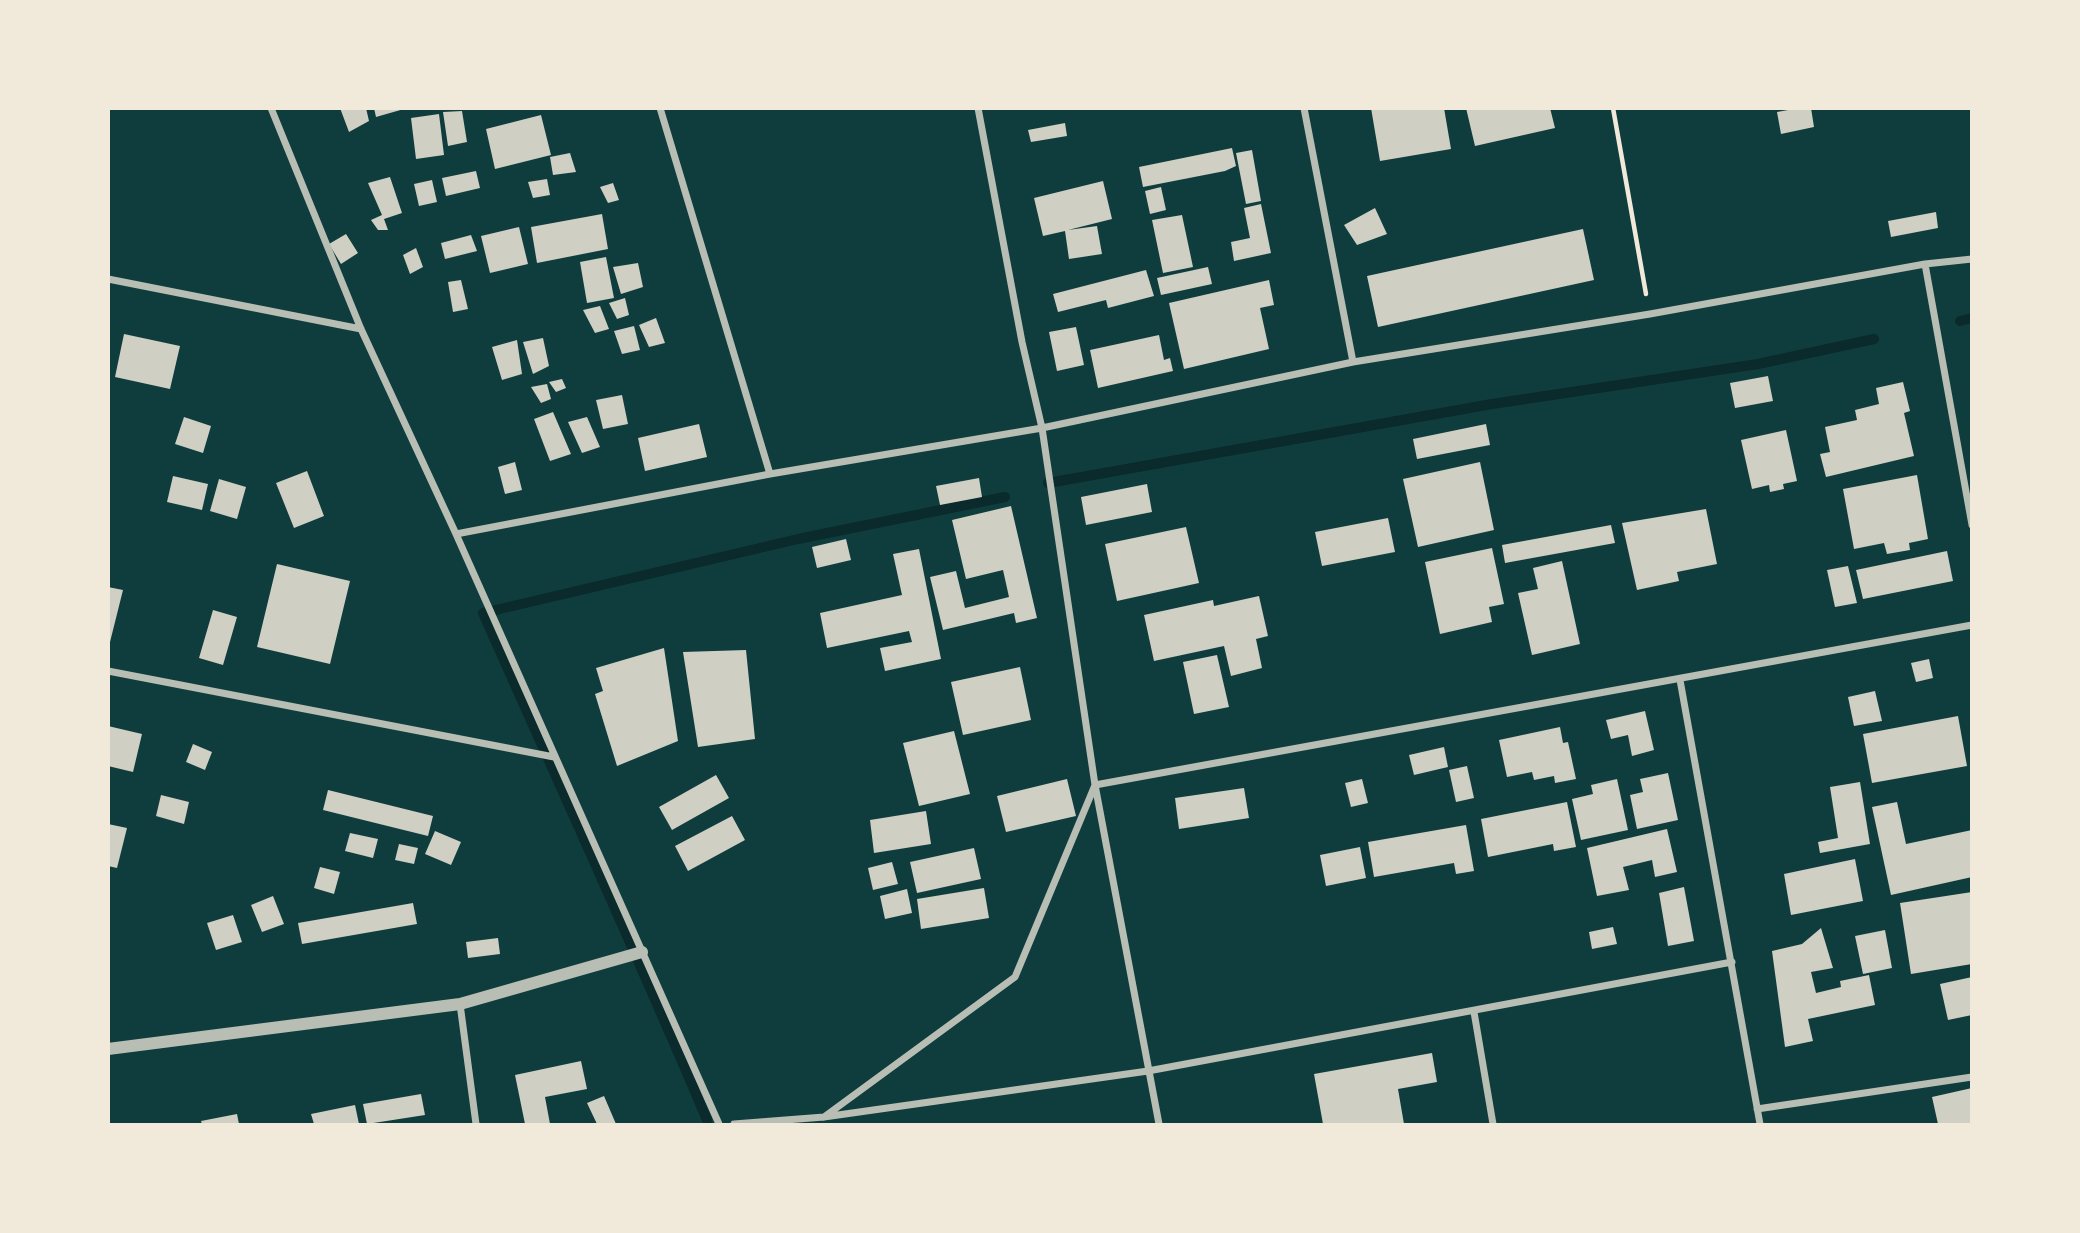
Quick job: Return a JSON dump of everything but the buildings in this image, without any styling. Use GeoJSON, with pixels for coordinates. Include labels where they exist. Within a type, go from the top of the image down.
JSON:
{"type":"FeatureCollection","features":[{"type":"Feature","properties":{"kind":"street"},"geometry":{"type":"LineString","coordinates":[[271,108],[361,329],[456,534],[719,1125]]}},
{"type":"Feature","properties":{"kind":"street"},"geometry":{"type":"LineString","coordinates":[[660,108],[770,474]]}},
{"type":"Feature","properties":{"kind":"street"},"geometry":{"type":"LineString","coordinates":[[978,108],[1022,342],[1042,428],[1095,786],[1159,1125]]}},
{"type":"Feature","properties":{"kind":"street"},"geometry":{"type":"LineString","coordinates":[[1304,108],[1353,362]]}},
{"type":"Feature","properties":{"kind":"street"},"geometry":{"type":"LineString","coordinates":[[456,534],[770,474],[1042,428],[1353,362],[1650,314],[1925,264],[1972,259]]}},
{"type":"Feature","properties":{"kind":"street"},"geometry":{"type":"LineString","coordinates":[[1925,264],[1972,525]]}},
{"type":"Feature","properties":{"kind":"street"},"geometry":{"type":"LineString","coordinates":[[108,279],[361,329]]}},
{"type":"Feature","properties":{"kind":"street"},"geometry":{"type":"LineString","coordinates":[[1095,786],[1972,625]]}},
{"type":"Feature","properties":{"kind":"street"},"geometry":{"type":"LineString","coordinates":[[108,671],[554,757]]}},
{"type":"Feature","properties":{"kind":"street"},"geometry":{"type":"LineString","coordinates":[[1680,680],[1760,1125]]}},
{"type":"Feature","properties":{"kind":"street"},"geometry":{"type":"LineString","coordinates":[[824,1117],[1015,977],[1095,786]]}},
{"type":"Feature","properties":{"kind":"street"},"geometry":{"type":"LineString","coordinates":[[108,1049],[460,1004],[642,952]]}},
{"type":"Feature","properties":{"kind":"street"},"geometry":{"type":"LineString","coordinates":[[734,1125],[824,1117],[1148,1071],[1732,962]]}},
{"type":"Feature","properties":{"kind":"street"},"geometry":{"type":"LineString","coordinates":[[460,1004],[476,1125]]}},
{"type":"Feature","properties":{"kind":"street"},"geometry":{"type":"LineString","coordinates":[[1474,1012],[1493,1125]]}},
{"type":"Feature","properties":{"kind":"street"},"geometry":{"type":"LineString","coordinates":[[1757,1109],[1972,1077]]}},
{"type":"Feature","properties":{"kind":"path"},"geometry":{"type":"LineString","coordinates":[[1613,108],[1650,314]]}},
{"type":"Feature","properties":{"kind":"waterway"},"geometry":{"type":"LineString","coordinates":[[1960,321],[1972,318]]}},
{"type":"Feature","properties":{"kind":"waterway"},"geometry":{"type":"LineString","coordinates":[[1048,483],[1492,404],[1758,364],[1874,339]]}},
{"type":"Feature","properties":{"kind":"waterway"},"geometry":{"type":"LineString","coordinates":[[707,1120],[483,613],[798,539],[1005,497]]}}]}
